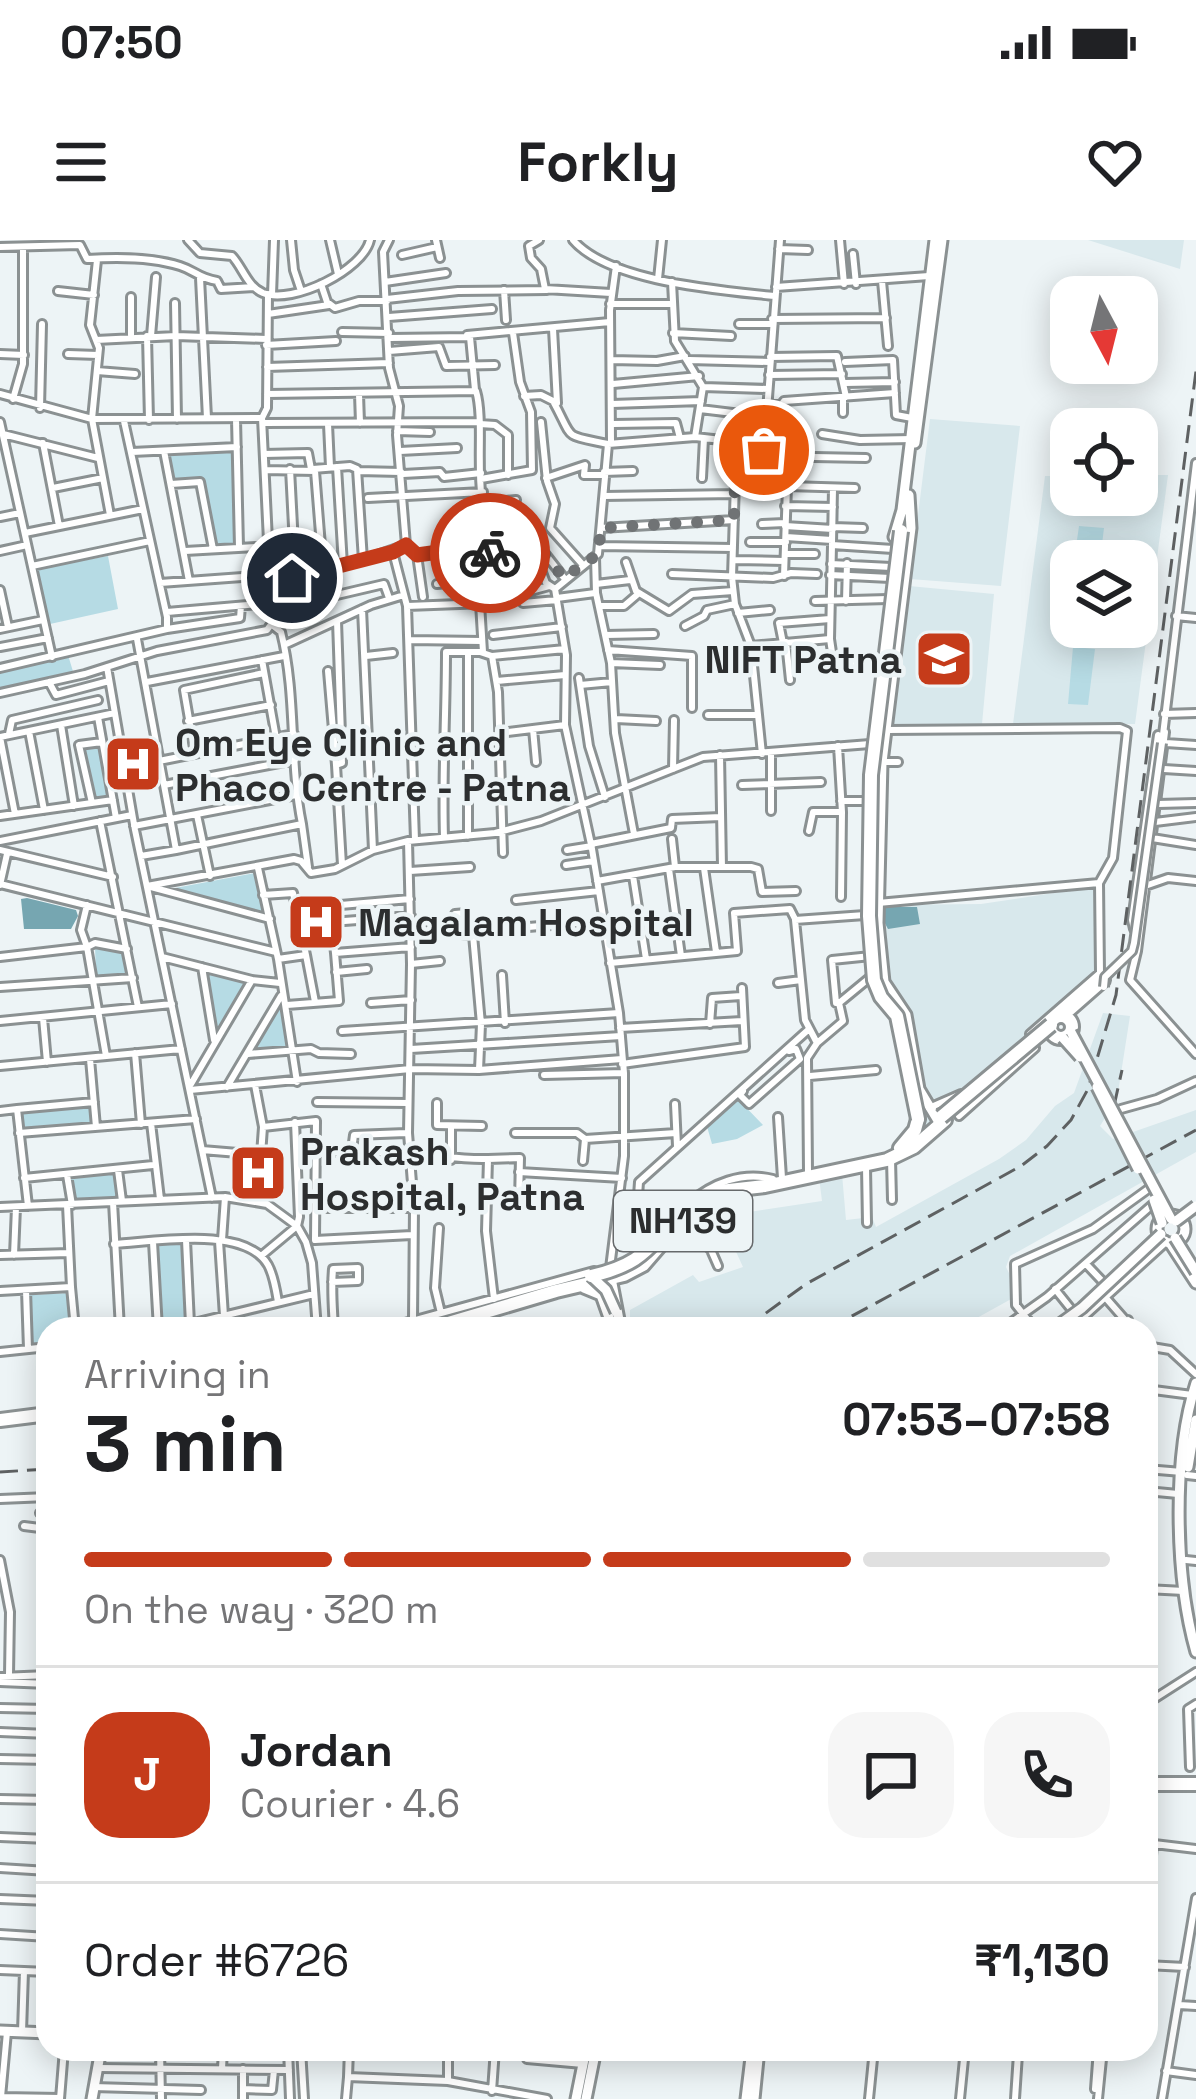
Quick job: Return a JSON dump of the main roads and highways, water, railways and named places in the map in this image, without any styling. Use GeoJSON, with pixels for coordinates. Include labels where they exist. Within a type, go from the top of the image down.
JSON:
{"type":"FeatureCollection","features":[{"type":"Feature","properties":{"kind":"highway"},"geometry":{"type":"LineString","coordinates":[[904,520],[876,753],[876,954],[881,988],[902,1016],[937,1120]]}},
{"type":"Feature","properties":{"kind":"highway"},"geometry":{"type":"LineString","coordinates":[[904,520],[871,776],[868,900],[877,990],[897,1016],[937,1120]]}},
{"type":"Feature","properties":{"kind":"highway"},"geometry":{"type":"LineString","coordinates":[[898,1153],[915,1130],[937,1120],[1061,1027],[1104,984]]}},
{"type":"Feature","properties":{"kind":"highway","name":"NH139"},"geometry":{"type":"LineString","coordinates":[[470,1317],[643,1264],[684,1220],[720,1191],[866,1166],[898,1153]]}},
{"type":"Feature","properties":{"kind":"highway","name":"NH139"},"geometry":{"type":"LineString","coordinates":[[439,1317],[639,1260],[671,1224],[713,1190],[898,1153]]}},
{"type":"Feature","properties":{"kind":"highway"},"geometry":{"type":"LineString","coordinates":[[0,1417],[36,1412]]}},
{"type":"Feature","properties":{"kind":"highway"},"geometry":{"type":"LineString","coordinates":[[1158,1780],[1194,1776]]}},
{"type":"Feature","properties":{"kind":"main road"},"geometry":{"type":"LineString","coordinates":[[930,295],[929,276],[938,240]]}},
{"type":"Feature","properties":{"kind":"main road"},"geometry":{"type":"LineString","coordinates":[[880,726],[880,663],[893,549],[904,520],[938,240]]}},
{"type":"Feature","properties":{"kind":"main road"},"geometry":{"type":"LineString","coordinates":[[912,439],[921,369]]}},
{"type":"Feature","properties":{"kind":"main road"},"geometry":{"type":"LineString","coordinates":[[876,753],[866,801],[868,956],[906,1015],[911,1099],[937,1120]]}},
{"type":"Feature","properties":{"kind":"main road"},"geometry":{"type":"LineString","coordinates":[[876,753],[880,955],[876,975]]}},
{"type":"Feature","properties":{"kind":"main road"},"geometry":{"type":"LineString","coordinates":[[1061,1027],[1090,1073],[1196,1283]]}},
{"type":"Feature","properties":{"kind":"main road"},"geometry":{"type":"LineString","coordinates":[[908,1067],[937,1120]]}},
{"type":"Feature","properties":{"kind":"main road"},"geometry":{"type":"LineString","coordinates":[[1082,1317],[1104,1283],[1196,1208]]}},
{"type":"Feature","properties":{"kind":"main road"},"geometry":{"type":"LineString","coordinates":[[1171,1229],[1196,1269]]}},
{"type":"Feature","properties":{"kind":"main road"},"geometry":{"type":"LineString","coordinates":[[1083,1317],[1171,1229]]}},
{"type":"Feature","properties":{"kind":"main road"},"geometry":{"type":"LineString","coordinates":[[1071,1317],[1171,1229]]}},
{"type":"Feature","properties":{"kind":"main road"},"geometry":{"type":"LineString","coordinates":[[610,1273],[618,1317]]}},
{"type":"Feature","properties":{"kind":"main road"},"geometry":{"type":"LineString","coordinates":[[591,1276],[610,1296],[615,1317]]}},
{"type":"Feature","properties":{"kind":"main road"},"geometry":{"type":"LineString","coordinates":[[534,1298],[594,1290],[612,1317]]}},
{"type":"Feature","properties":{"kind":"main road"},"geometry":{"type":"LineString","coordinates":[[1196,1383],[1186,1446],[1191,1560],[1185,1591],[1196,1631]]}},
{"type":"Feature","properties":{"kind":"main road"},"geometry":{"type":"LineString","coordinates":[[1186,1446],[1196,1420]]}},
{"type":"Feature","properties":{"kind":"main road"},"geometry":{"type":"LineString","coordinates":[[1188,1474],[1182,1495],[1185,1591],[1196,1652]]}},
{"type":"Feature","properties":{"kind":"main road"},"geometry":{"type":"LineString","coordinates":[[3,2032],[36,2033]]}},
{"type":"Feature","properties":{"kind":"main road"},"geometry":{"type":"LineString","coordinates":[[94,2091],[98,2061]]}},
{"type":"Feature","properties":{"kind":"main road"},"geometry":{"type":"LineString","coordinates":[[94,2091],[99,2061]]}},
{"type":"Feature","properties":{"kind":"main road"},"geometry":{"type":"LineString","coordinates":[[581,2099],[584,2061]]}},
{"type":"Feature","properties":{"kind":"main road"},"geometry":{"type":"LineString","coordinates":[[581,2099],[589,2061]]}},
{"type":"Feature","properties":{"kind":"main road"},"geometry":{"type":"LineString","coordinates":[[750,2099],[754,2061]]}},
{"type":"Feature","properties":{"kind":"railway"},"geometry":{"type":"LineString","coordinates":[[761,1317],[806,1284],[1021,1166],[1071,1120],[1088,1089],[1116,995],[1196,371]]}},
{"type":"Feature","properties":{"kind":"railway"},"geometry":{"type":"LineString","coordinates":[[1114,1106],[1122,1070]]}},
{"type":"Feature","properties":{"kind":"railway"},"geometry":{"type":"LineString","coordinates":[[850,1317],[1196,1130]]}},
{"type":"Feature","properties":{"kind":"railway"},"geometry":{"type":"LineString","coordinates":[[0,1472],[36,1470]]}},
{"type":"Feature","properties":{"kind":"place","name":"NIFT Patna"},"geometry":{"type":"Point","coordinates":[944,659]}},
{"type":"Feature","properties":{"kind":"place","name":"Om Eye Clinic and Phaco Centre - Patna"},"geometry":{"type":"Point","coordinates":[133,764]}},
{"type":"Feature","properties":{"kind":"place","name":"Magalam Hospital"},"geometry":{"type":"Point","coordinates":[316,922]}},
{"type":"Feature","properties":{"kind":"place","name":"Prakash Hospital, Patna"},"geometry":{"type":"Point","coordinates":[258,1173]}}]}
